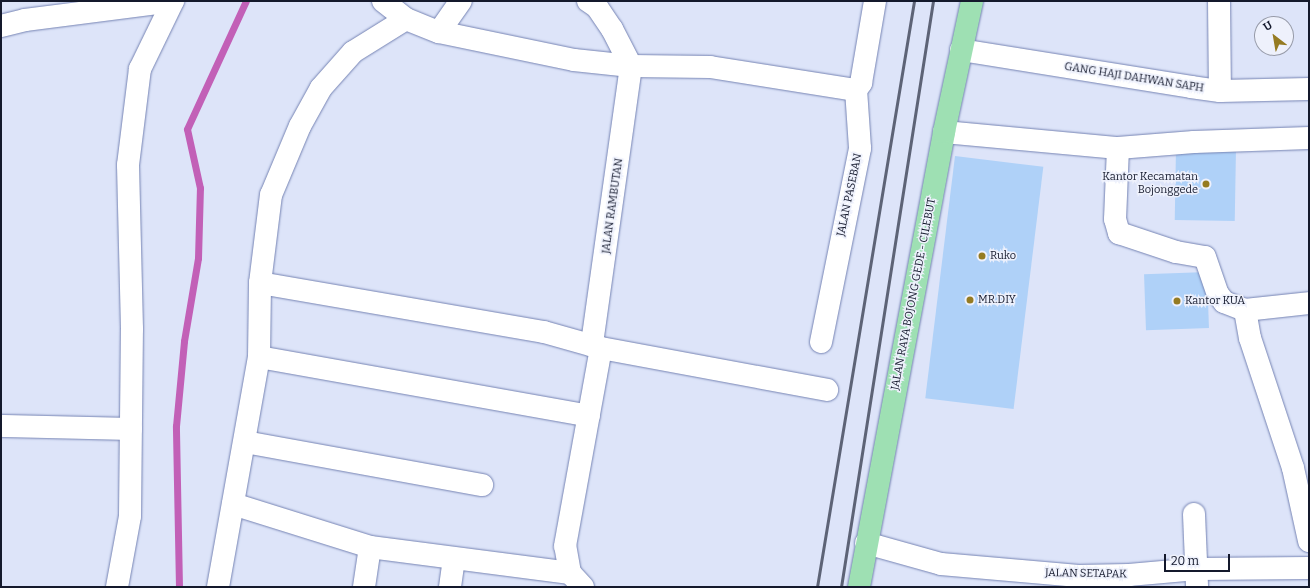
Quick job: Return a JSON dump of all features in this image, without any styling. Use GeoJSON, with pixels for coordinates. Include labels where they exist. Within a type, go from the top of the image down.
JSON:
{"type":"FeatureCollection","features":[{"type":"Feature","properties":{"kind":"main road","name":"JALAN RAYA BOJONG GEDE - CILEBUT"},"geometry":{"type":"LineString","coordinates":[[859,587],[944,132],[960,50],[972,1]]}},
{"type":"Feature","properties":{"kind":"street"},"geometry":{"type":"LineString","coordinates":[[1,26],[25,20],[173,1]]}},
{"type":"Feature","properties":{"kind":"street"},"geometry":{"type":"LineString","coordinates":[[117,587],[130,516],[131,429],[128,165],[140,69],[173,1]]}},
{"type":"Feature","properties":{"kind":"street"},"geometry":{"type":"LineString","coordinates":[[383,1],[406,19],[440,32],[574,60],[631,66],[710,68],[856,90]]}},
{"type":"Feature","properties":{"kind":"street"},"geometry":{"type":"LineString","coordinates":[[440,32],[461,1]]}},
{"type":"Feature","properties":{"kind":"street"},"geometry":{"type":"LineString","coordinates":[[588,1],[597,7],[612,29],[631,66]]}},
{"type":"Feature","properties":{"kind":"street","name":"JALAN PASEBAN"},"geometry":{"type":"LineString","coordinates":[[820,342],[860,148],[856,90],[861,83],[875,1]]}},
{"type":"Feature","properties":{"kind":"street"},"geometry":{"type":"LineString","coordinates":[[1219,1],[1220,91]]}},
{"type":"Feature","properties":{"kind":"street"},"geometry":{"type":"LineString","coordinates":[[218,587],[259,357],[260,283],[271,195],[307,113],[321,88],[353,52],[406,19]]}},
{"type":"Feature","properties":{"kind":"street","name":"GANG HAJI DAHWAN SAPH"},"geometry":{"type":"LineString","coordinates":[[960,50],[1220,91],[1309,89]]}},
{"type":"Feature","properties":{"kind":"street","name":"JALAN RAMBUTAN"},"geometry":{"type":"LineString","coordinates":[[576,580],[565,546],[588,416],[631,66]]}},
{"type":"Feature","properties":{"kind":"street"},"geometry":{"type":"LineString","coordinates":[[944,132],[1118,148],[1194,142],[1309,138]]}},
{"type":"Feature","properties":{"kind":"street"},"geometry":{"type":"LineString","coordinates":[[1118,148],[1115,219],[1119,233],[1176,252],[1205,257],[1218,294],[1224,302],[1245,310],[1309,303]]}},
{"type":"Feature","properties":{"kind":"street"},"geometry":{"type":"LineString","coordinates":[[260,283],[544,332],[597,347],[827,390]]}},
{"type":"Feature","properties":{"kind":"street"},"geometry":{"type":"LineString","coordinates":[[1245,310],[1250,338],[1293,468],[1309,541]]}},
{"type":"Feature","properties":{"kind":"street"},"geometry":{"type":"LineString","coordinates":[[259,357],[588,416]]}},
{"type":"Feature","properties":{"kind":"street"},"geometry":{"type":"LineString","coordinates":[[1,426],[131,429]]}},
{"type":"Feature","properties":{"kind":"street"},"geometry":{"type":"LineString","coordinates":[[245,442],[482,485]]}},
{"type":"Feature","properties":{"kind":"street"},"geometry":{"type":"LineString","coordinates":[[233,504],[370,547],[454,559],[576,580]]}},
{"type":"Feature","properties":{"kind":"street"},"geometry":{"type":"LineString","coordinates":[[1194,514],[1197,578]]}},
{"type":"Feature","properties":{"kind":"street","name":"JALAN SETAPAK"},"geometry":{"type":"LineString","coordinates":[[866,543],[942,564],[1078,576],[1130,575],[1197,578],[1309,568]]}},
{"type":"Feature","properties":{"kind":"street"},"geometry":{"type":"LineString","coordinates":[[364,587],[370,547]]}},
{"type":"Feature","properties":{"kind":"street"},"geometry":{"type":"LineString","coordinates":[[450,587],[454,559]]}},
{"type":"Feature","properties":{"kind":"building","name":"Kantor Kecamatan Bojonggede"},"geometry":{"type":"Polygon","coordinates":[[[1176,148],[1236,149],[1235,221],[1175,220],[1176,148]]]}},
{"type":"Feature","properties":{"kind":"building","name":"Ruko"},"geometry":{"type":"Polygon","coordinates":[[[955,156],[1043,167],[1014,409],[925,398],[955,156]]]}},
{"type":"Feature","properties":{"kind":"building","name":"Kantor KUA"},"geometry":{"type":"Polygon","coordinates":[[[1207,272],[1209,328],[1146,330],[1144,274],[1207,272]]]}},
{"type":"Feature","properties":{"kind":"waterway"},"geometry":{"type":"LineString","coordinates":[[179,587],[176,426],[184,341],[198,258],[200,188],[187,129],[246,1]]}},
{"type":"Feature","properties":{"kind":"railway"},"geometry":{"type":"LineString","coordinates":[[817,587],[914,1]]}},
{"type":"Feature","properties":{"kind":"railway"},"geometry":{"type":"LineString","coordinates":[[841,587],[933,1]]}},
{"type":"Feature","properties":{"kind":"place","name":"Kantor Kecamatan Bojonggede"},"geometry":{"type":"Point","coordinates":[1206,184]}},
{"type":"Feature","properties":{"kind":"place","name":"Ruko"},"geometry":{"type":"Point","coordinates":[982,256]}},
{"type":"Feature","properties":{"kind":"place","name":"MR.DIY"},"geometry":{"type":"Point","coordinates":[970,300]}},
{"type":"Feature","properties":{"kind":"place","name":"Kantor KUA"},"geometry":{"type":"Point","coordinates":[1177,301]}}]}
